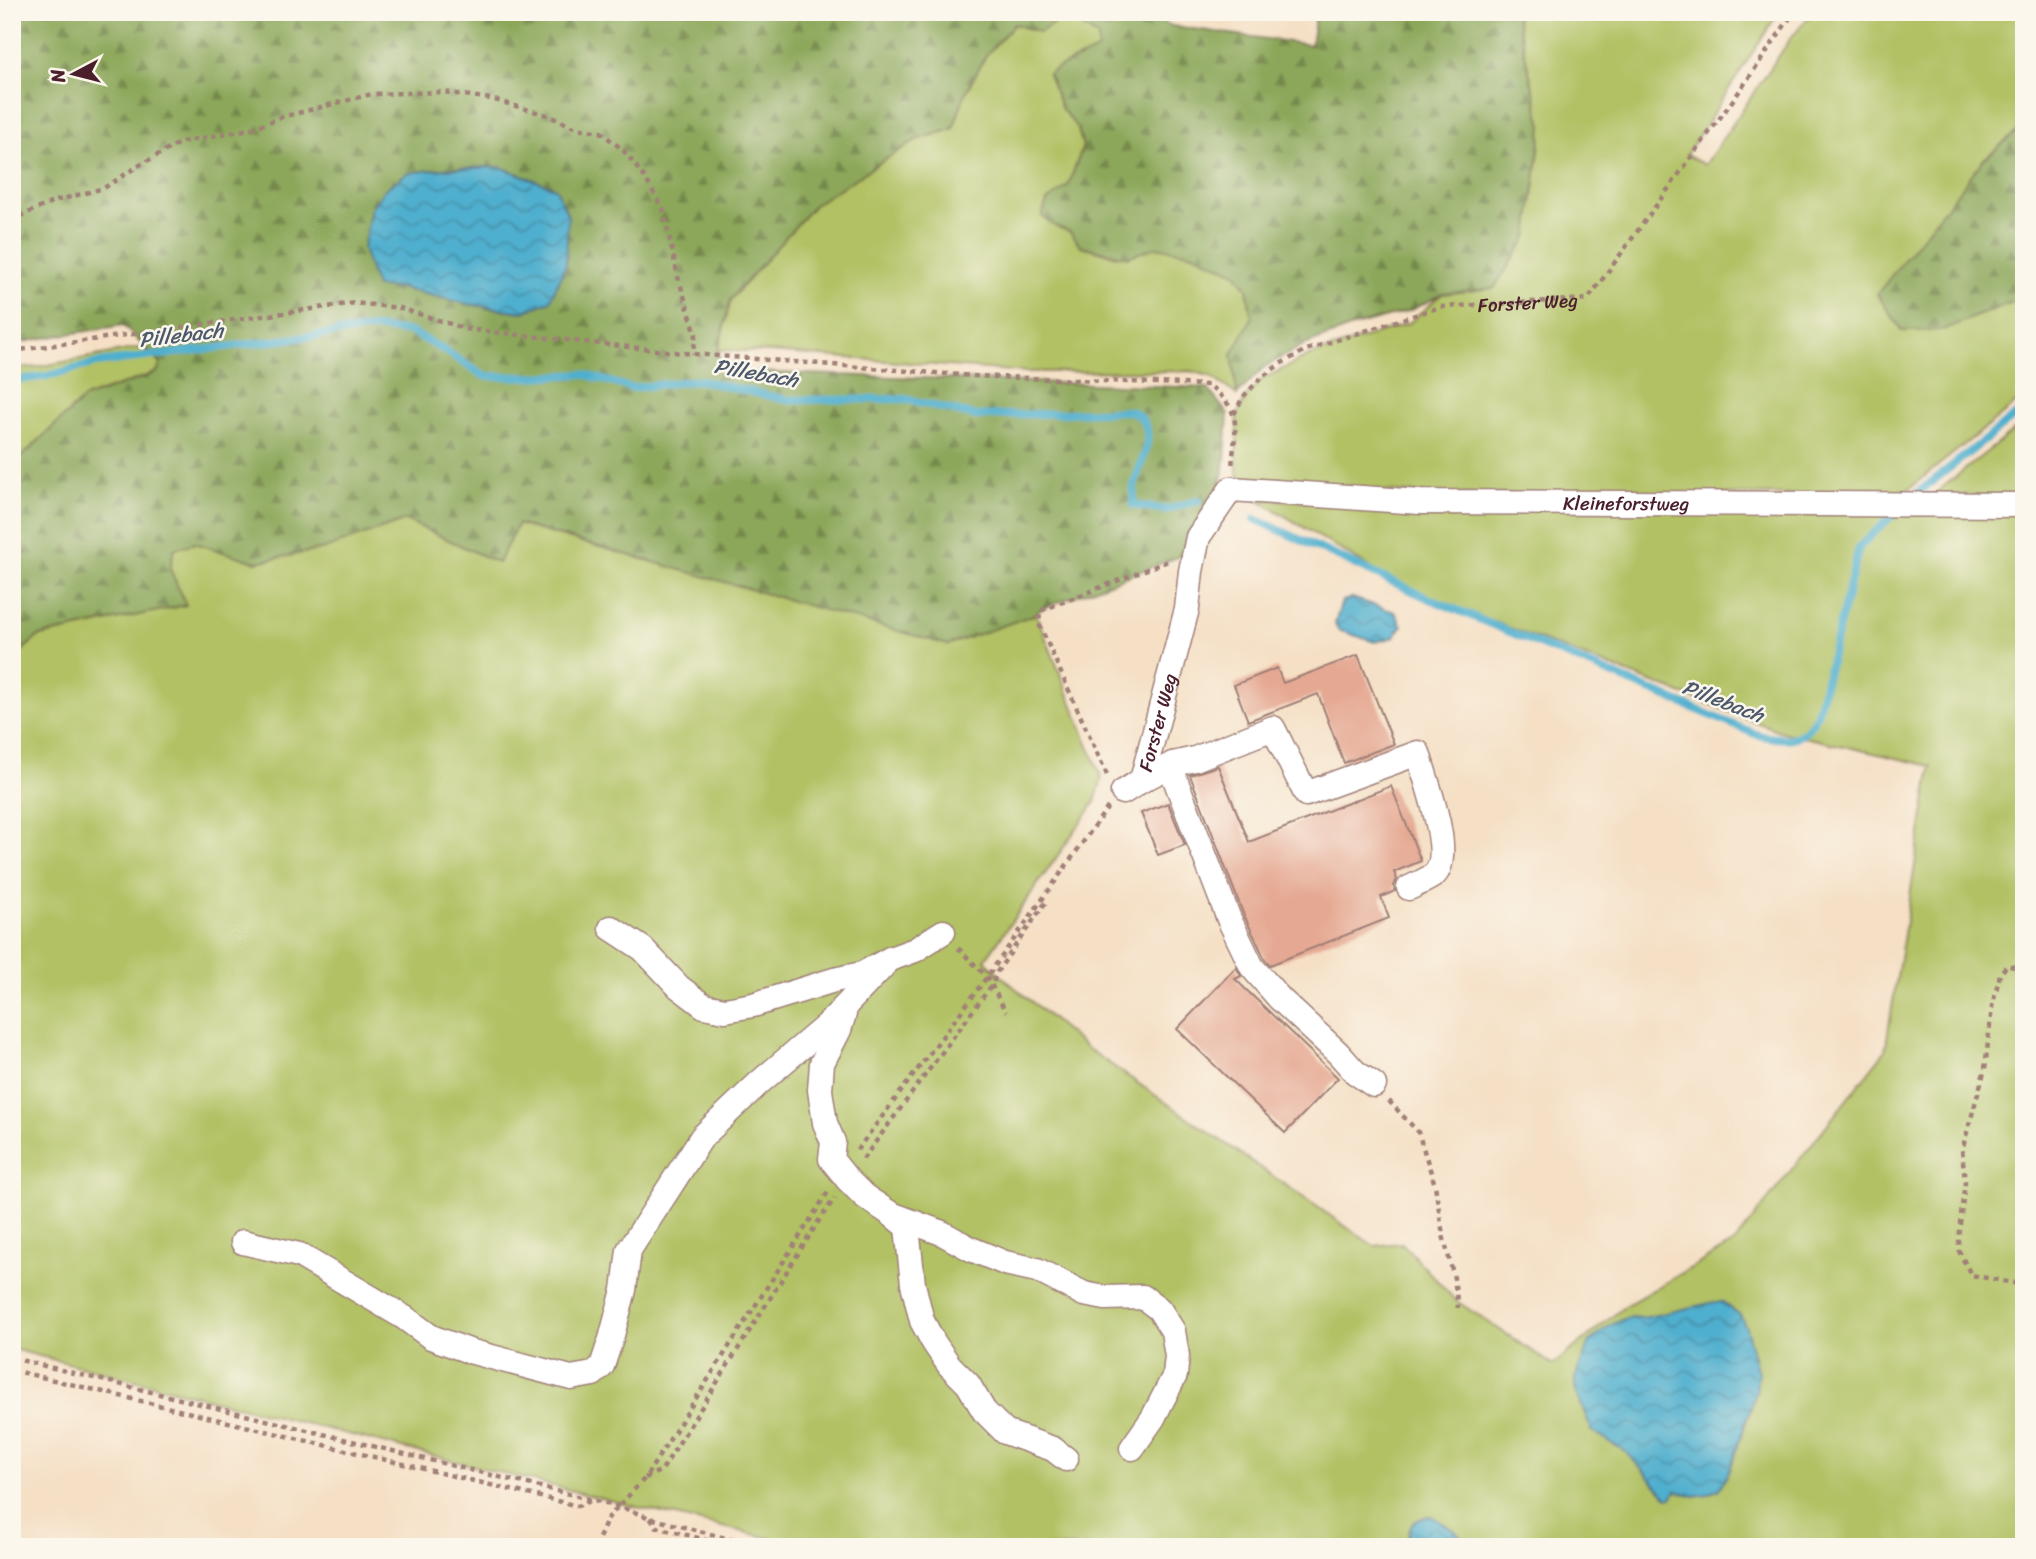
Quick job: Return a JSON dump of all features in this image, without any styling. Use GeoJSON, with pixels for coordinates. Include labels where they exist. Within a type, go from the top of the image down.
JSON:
{"type":"FeatureCollection","features":[{"type":"Feature","properties":{"kind":"lane","name":"Kleineforstweg"},"geometry":{"type":"LineString","coordinates":[[1231,489],[1420,502],[2024,505]]}},
{"type":"Feature","properties":{"kind":"lane","name":"Forster Weg"},"geometry":{"type":"LineString","coordinates":[[1125,785],[1187,609],[1198,537],[1231,489]]}},
{"type":"Feature","properties":{"kind":"lane"},"geometry":{"type":"LineString","coordinates":[[1125,785],[1273,728],[1306,794],[1418,753],[1441,838],[1442,858],[1434,874],[1409,888]]}},
{"type":"Feature","properties":{"kind":"lane"},"geometry":{"type":"LineString","coordinates":[[1173,765],[1175,779],[1229,919],[1252,967],[1280,999],[1355,1072],[1374,1085]]}},
{"type":"Feature","properties":{"kind":"lane"},"geometry":{"type":"LineString","coordinates":[[611,928],[643,949],[679,987],[704,1006],[725,1010],[862,974],[890,959],[915,950],[943,932]]}},
{"type":"Feature","properties":{"kind":"lane"},"geometry":{"type":"LineString","coordinates":[[243,1242],[299,1255],[405,1318],[431,1337],[469,1351],[571,1378],[593,1374],[602,1366],[611,1339],[624,1290],[629,1250],[702,1137],[760,1082],[826,1026],[890,959]]}},
{"type":"Feature","properties":{"kind":"lane"},"geometry":{"type":"LineString","coordinates":[[848,1002],[839,1030],[822,1063],[820,1090],[825,1123],[833,1142],[831,1159],[864,1196],[907,1227],[922,1321],[949,1365],[968,1384],[984,1411],[1005,1432],[1053,1449],[1066,1459]]}},
{"type":"Feature","properties":{"kind":"lane"},"geometry":{"type":"LineString","coordinates":[[891,1214],[942,1233],[1004,1263],[1037,1270],[1084,1294],[1105,1298],[1143,1297],[1159,1309],[1173,1331],[1177,1356],[1175,1375],[1153,1418],[1132,1448]]}},
{"type":"Feature","properties":{"kind":"path","name":"Forster Weg"},"geometry":{"type":"LineString","coordinates":[[1234,414],[1243,397],[1261,378],[1280,364],[1318,346],[1440,307],[1588,299],[1794,12]]}},
{"type":"Feature","properties":{"kind":"path"},"geometry":{"type":"LineString","coordinates":[[12,223],[18,217],[55,201],[104,188],[181,142],[250,129],[282,117],[372,94],[444,92],[491,99],[547,115],[576,128],[601,132],[624,151],[645,178],[663,209],[678,277],[696,334],[693,354]]}},
{"type":"Feature","properties":{"kind":"path"},"geometry":{"type":"LineString","coordinates":[[12,351],[355,303],[400,308],[466,329],[693,354],[973,376],[1209,385],[1224,398],[1234,414],[1231,489]]}},
{"type":"Feature","properties":{"kind":"path"},"geometry":{"type":"LineString","coordinates":[[1125,785],[1039,624],[1038,615],[1040,611],[1195,552]]}},
{"type":"Feature","properties":{"kind":"path"},"geometry":{"type":"LineString","coordinates":[[943,932],[987,977],[1006,1012]]}},
{"type":"Feature","properties":{"kind":"path"},"geometry":{"type":"LineString","coordinates":[[2024,970],[2007,965],[2000,974],[1992,1007],[1985,1069],[1962,1150],[1965,1182],[1959,1251],[1972,1275],[2024,1285]]}},
{"type":"Feature","properties":{"kind":"path"},"geometry":{"type":"LineString","coordinates":[[1374,1085],[1418,1132],[1435,1185],[1458,1308]]}},
{"type":"Feature","properties":{"kind":"path"},"geometry":{"type":"LineString","coordinates":[[12,1358],[618,1506],[650,1518],[760,1547]]}},
{"type":"Feature","properties":{"kind":"path"},"geometry":{"type":"LineString","coordinates":[[12,1370],[578,1506],[591,1501]]}},
{"type":"Feature","properties":{"kind":"path"},"geometry":{"type":"LineString","coordinates":[[650,1518],[657,1527],[733,1547]]}},
{"type":"Feature","properties":{"kind":"green space"},"geometry":{"type":"Polygon","coordinates":[[[12,12],[1138,12],[1172,26],[1311,45],[1315,19],[1328,12],[1515,12],[1542,126],[1528,236],[1494,288],[1442,294],[1409,311],[1358,325],[1304,345],[1263,368],[1237,395],[1232,354],[1252,318],[1247,288],[1236,273],[1191,253],[1157,247],[1127,257],[1081,246],[1070,232],[1053,225],[1042,216],[1047,201],[1068,186],[1083,146],[1078,129],[1062,109],[1048,74],[1098,49],[1098,37],[1064,17],[1040,32],[1014,24],[986,55],[965,94],[953,129],[916,140],[815,204],[731,299],[718,350],[722,371],[1207,388],[1228,414],[1221,491],[1188,553],[1041,609],[1036,614],[948,645],[518,524],[498,563],[406,520],[324,549],[256,562],[195,543],[174,549],[170,569],[186,605],[39,636],[12,659],[12,461],[18,460],[84,398],[148,376],[157,372],[161,364],[123,325],[12,345],[12,12]],[[500,167],[407,173],[376,286],[401,288],[467,304],[523,312],[550,301],[500,167]]]}},
{"type":"Feature","properties":{"kind":"green space"},"geometry":{"type":"Polygon","coordinates":[[[1515,12],[1779,12],[1686,155],[1705,165],[1793,35],[1813,12],[2024,12],[2024,126],[1984,159],[1942,330],[2024,297],[2024,397],[1901,495],[1420,494],[1243,480],[1237,473],[1237,416],[1245,398],[1262,379],[1309,356],[1409,323],[1442,294],[1495,287],[1528,236],[1542,126],[1515,12]]]}},
{"type":"Feature","properties":{"kind":"green space"},"geometry":{"type":"Polygon","coordinates":[[[1064,17],[1098,37],[1098,49],[1048,74],[1062,109],[1078,129],[1083,146],[1068,186],[1047,201],[1053,225],[1070,232],[1082,246],[1115,256],[1157,247],[1191,253],[1236,273],[1247,288],[1252,318],[1233,354],[1237,395],[1210,376],[1191,371],[1026,372],[718,350],[731,299],[815,204],[916,140],[953,129],[965,94],[986,55],[1014,24],[1040,32],[1064,17]]]}},
{"type":"Feature","properties":{"kind":"green space"},"geometry":{"type":"Polygon","coordinates":[[[2024,126],[2024,297],[1942,330],[1902,331],[1877,294],[1984,159],[2024,126]]]}},
{"type":"Feature","properties":{"kind":"green space"},"geometry":{"type":"Polygon","coordinates":[[[143,347],[161,364],[157,372],[84,398],[18,460],[12,461],[12,369],[37,367],[143,347]]]}},
{"type":"Feature","properties":{"kind":"green space"},"geometry":{"type":"Polygon","coordinates":[[[2024,422],[2024,495],[1933,495],[2024,422]]]}},
{"type":"Feature","properties":{"kind":"green space"},"geometry":{"type":"Polygon","coordinates":[[[1259,500],[2024,510],[2024,1547],[809,1547],[632,1506],[12,1349],[12,659],[39,636],[185,605],[170,569],[174,549],[195,543],[256,562],[324,549],[406,520],[498,563],[517,524],[948,644],[1036,614],[1102,778],[1095,802],[985,960],[999,974],[1084,1046],[1374,1246],[1402,1243],[1455,1300],[1553,1365],[1625,1306],[1734,1243],[1885,1051],[1931,766],[1782,732],[1400,586],[1259,500]]]}},
{"type":"Feature","properties":{"kind":"water"},"geometry":{"type":"Polygon","coordinates":[[[500,167],[556,188],[568,216],[566,264],[550,301],[523,312],[467,304],[401,288],[376,287],[363,249],[371,208],[384,190],[407,173],[500,167]]]}},
{"type":"Feature","properties":{"kind":"water"},"geometry":{"type":"Polygon","coordinates":[[[1352,598],[1395,612],[1402,626],[1394,637],[1375,642],[1338,630],[1335,624],[1342,601],[1352,598]]]}},
{"type":"Feature","properties":{"kind":"water"},"geometry":{"type":"Polygon","coordinates":[[[1723,1302],[1740,1315],[1746,1327],[1758,1373],[1756,1392],[1730,1470],[1719,1489],[1694,1496],[1676,1491],[1672,1498],[1667,1497],[1626,1452],[1592,1431],[1575,1389],[1575,1378],[1590,1341],[1610,1325],[1629,1317],[1643,1318],[1723,1302]]]}},
{"type":"Feature","properties":{"kind":"water"},"geometry":{"type":"Polygon","coordinates":[[[1431,1516],[1453,1529],[1471,1547],[1408,1547],[1411,1525],[1431,1516]]]}},
{"type":"Feature","properties":{"kind":"building"},"geometry":{"type":"Polygon","coordinates":[[[1358,655],[1394,744],[1344,763],[1318,694],[1248,721],[1234,685],[1277,668],[1283,683],[1358,655]]]}},
{"type":"Feature","properties":{"kind":"building"},"geometry":{"type":"Polygon","coordinates":[[[1218,766],[1249,842],[1391,786],[1421,861],[1394,872],[1397,879],[1395,891],[1381,897],[1389,918],[1270,965],[1243,913],[1190,775],[1218,766]]]}},
{"type":"Feature","properties":{"kind":"building"},"geometry":{"type":"Polygon","coordinates":[[[1168,803],[1185,845],[1158,855],[1141,813],[1168,803]]]}},
{"type":"Feature","properties":{"kind":"building"},"geometry":{"type":"Polygon","coordinates":[[[1236,967],[1241,976],[1235,979],[1338,1078],[1285,1133],[1177,1029],[1236,967]]]}},
{"type":"Feature","properties":{"kind":"waterway","name":"Pillebach"},"geometry":{"type":"LineString","coordinates":[[12,381],[47,376],[97,363],[376,328],[411,332],[484,376],[583,374],[631,388],[699,380],[787,400],[905,399],[975,416],[1131,411],[1140,417],[1147,434],[1145,453],[1134,485],[1133,505],[1166,510],[1199,500]]}},
{"type":"Feature","properties":{"kind":"waterway","name":"Pillebach"},"geometry":{"type":"LineString","coordinates":[[1910,499],[2024,409]]}},
{"type":"Feature","properties":{"kind":"waterway","name":"Pillebach"},"geometry":{"type":"LineString","coordinates":[[1255,519],[1428,598],[1758,735],[1785,739],[1806,731],[1817,715],[1859,547],[1898,510]]}}]}
